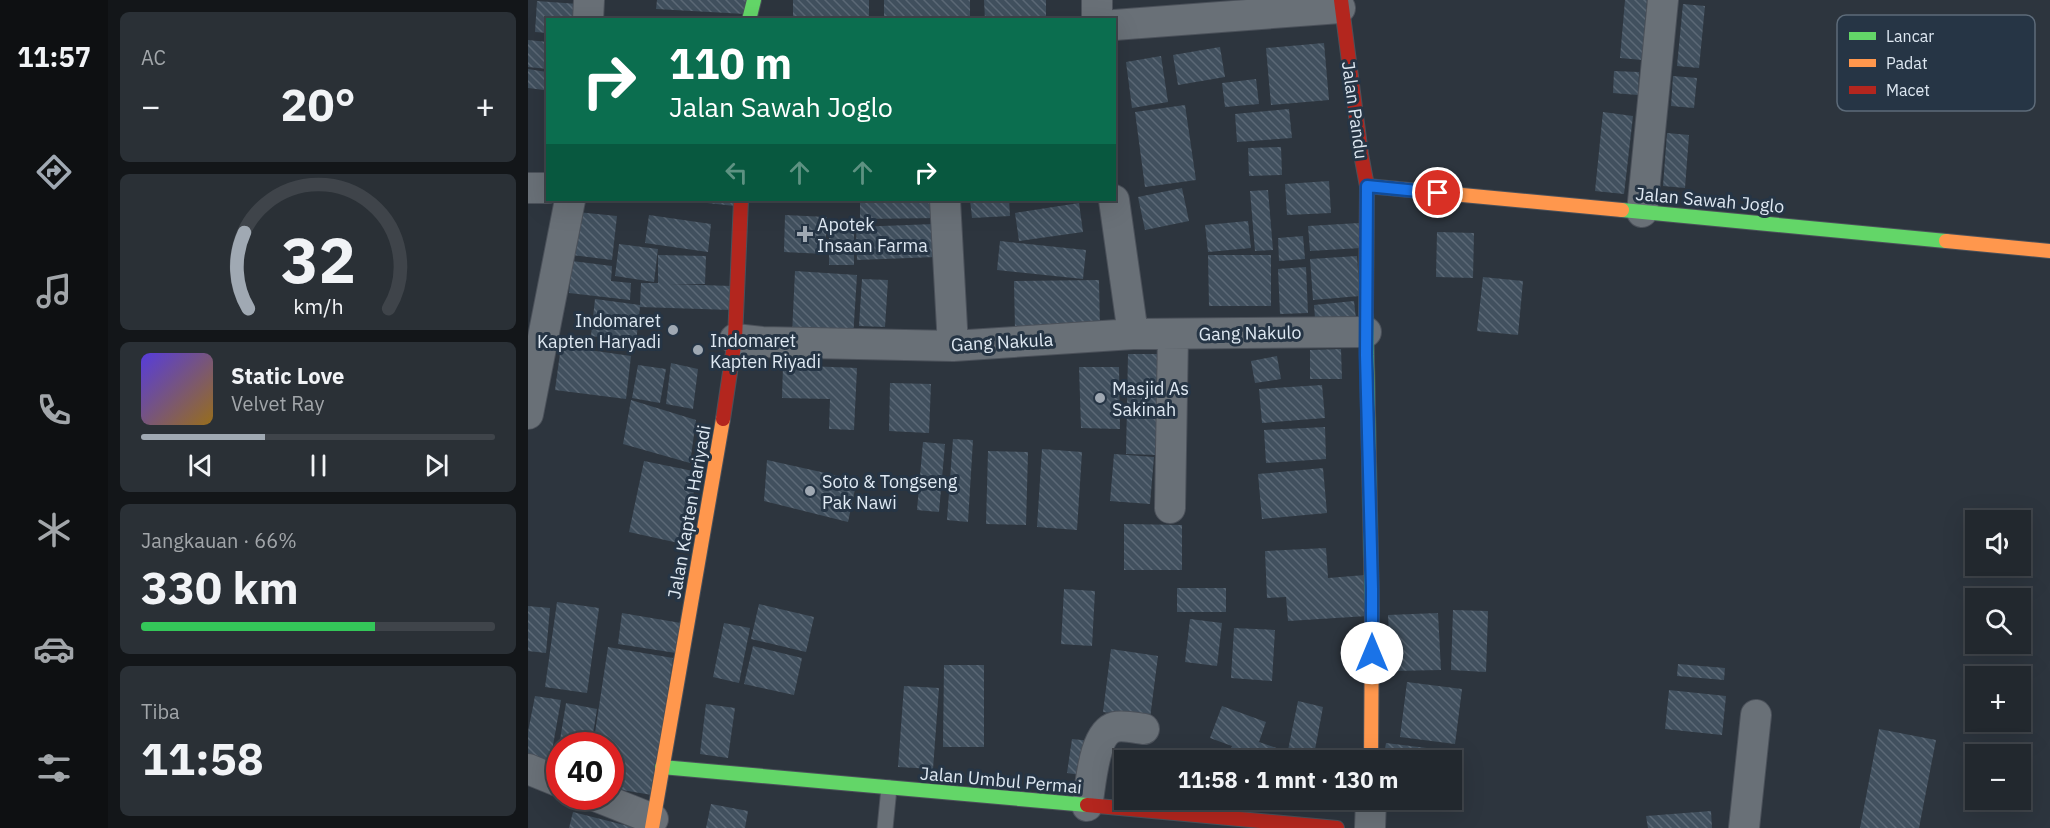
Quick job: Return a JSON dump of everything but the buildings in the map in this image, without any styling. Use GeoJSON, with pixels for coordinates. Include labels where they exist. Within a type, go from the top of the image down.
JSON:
{"type":"FeatureCollection","features":[{"type":"Feature","properties":{"kind":"street"},"geometry":{"type":"LineString","coordinates":[[588,18],[589,0]]}},
{"type":"Feature","properties":{"kind":"street"},"geometry":{"type":"LineString","coordinates":[[750,18],[754,0]]}},
{"type":"Feature","properties":{"kind":"street"},"geometry":{"type":"LineString","coordinates":[[1097,0],[1097,18]]}},
{"type":"Feature","properties":{"kind":"street"},"geometry":{"type":"LineString","coordinates":[[1642,212],[1663,0]]}},
{"type":"Feature","properties":{"kind":"street"},"geometry":{"type":"LineString","coordinates":[[1116,25],[1340,4]]}},
{"type":"Feature","properties":{"kind":"street","name":"Jalan Pandu"},"geometry":{"type":"LineString","coordinates":[[1340,4],[1367,186],[1366,332],[1372,589],[1371,750]]}},
{"type":"Feature","properties":{"kind":"street","name":"Jalan Sawah Joglo"},"geometry":{"type":"LineString","coordinates":[[1367,186],[2050,251]]}},
{"type":"Feature","properties":{"kind":"street"},"geometry":{"type":"LineString","coordinates":[[528,188],[546,188]]}},
{"type":"Feature","properties":{"kind":"street"},"geometry":{"type":"LineString","coordinates":[[528,414],[570,201]]}},
{"type":"Feature","properties":{"kind":"street","name":"Jalan Kapten Hariyadi"},"geometry":{"type":"LineString","coordinates":[[653,824],[713,480],[735,339],[741,201]]}},
{"type":"Feature","properties":{"kind":"street"},"geometry":{"type":"LineString","coordinates":[[945,201],[953,346]]}},
{"type":"Feature","properties":{"kind":"street"},"geometry":{"type":"LineString","coordinates":[[1114,201],[1133,334]]}},
{"type":"Feature","properties":{"kind":"street","name":"Gang Nakulo"},"geometry":{"type":"LineString","coordinates":[[1133,334],[1366,332]]}},
{"type":"Feature","properties":{"kind":"street","name":"Gang Nakula"},"geometry":{"type":"LineString","coordinates":[[735,339],[953,346],[1133,334]]}},
{"type":"Feature","properties":{"kind":"street"},"geometry":{"type":"LineString","coordinates":[[1170,508],[1173,335]]}},
{"type":"Feature","properties":{"kind":"street"},"geometry":{"type":"LineString","coordinates":[[1744,828],[1756,715]]}},
{"type":"Feature","properties":{"kind":"street"},"geometry":{"type":"LineString","coordinates":[[1087,806],[1099,743],[1106,732],[1116,727],[1144,729]]}},
{"type":"Feature","properties":{"kind":"street","name":"Jalan Umbul Permai"},"geometry":{"type":"LineString","coordinates":[[662,767],[1337,828]]}},
{"type":"Feature","properties":{"kind":"street"},"geometry":{"type":"LineString","coordinates":[[528,769],[546,776]]}},
{"type":"Feature","properties":{"kind":"street"},"geometry":{"type":"LineString","coordinates":[[624,810],[653,824]]}},
{"type":"Feature","properties":{"kind":"street"},"geometry":{"type":"LineString","coordinates":[[1370,828],[1371,810]]}},
{"type":"Feature","properties":{"kind":"lane"},"geometry":{"type":"LineString","coordinates":[[885,828],[889,788]]}},
{"type":"Feature","properties":{"kind":"traffic: fast"},"geometry":{"type":"LineString","coordinates":[[750,18],[754,0]]}},
{"type":"Feature","properties":{"kind":"traffic: fast"},"geometry":{"type":"LineString","coordinates":[[1622,210],[1946,241]]}},
{"type":"Feature","properties":{"kind":"traffic: fast"},"geometry":{"type":"LineString","coordinates":[[1366,312],[1372,609]]}},
{"type":"Feature","properties":{"kind":"traffic: fast"},"geometry":{"type":"LineString","coordinates":[[662,767],[1087,805]]}},
{"type":"Feature","properties":{"kind":"traffic: slow"},"geometry":{"type":"LineString","coordinates":[[1367,186],[1622,210]]}},
{"type":"Feature","properties":{"kind":"traffic: slow"},"geometry":{"type":"LineString","coordinates":[[1946,241],[2050,251]]}},
{"type":"Feature","properties":{"kind":"traffic: slow"},"geometry":{"type":"LineString","coordinates":[[652,828],[723,419]]}},
{"type":"Feature","properties":{"kind":"traffic: slow"},"geometry":{"type":"LineString","coordinates":[[1371,750],[1372,609]]}},
{"type":"Feature","properties":{"kind":"traffic: jam"},"geometry":{"type":"LineString","coordinates":[[1341,0],[1367,186],[1366,312]]}},
{"type":"Feature","properties":{"kind":"traffic: jam"},"geometry":{"type":"LineString","coordinates":[[723,419],[735,339],[741,201]]}},
{"type":"Feature","properties":{"kind":"traffic: jam"},"geometry":{"type":"LineString","coordinates":[[1087,805],[1337,828]]}},
{"type":"Feature","properties":{"kind":"place","name":"Apotek Insaan Farma"},"geometry":{"type":"Point","coordinates":[805,234]}},
{"type":"Feature","properties":{"kind":"place","name":"Indomaret Kapten Haryadi"},"geometry":{"type":"Point","coordinates":[673,330]}},
{"type":"Feature","properties":{"kind":"place","name":"Indomaret Kapten Riyadi"},"geometry":{"type":"Point","coordinates":[698,350]}},
{"type":"Feature","properties":{"kind":"place","name":"Masjid As Sakinah"},"geometry":{"type":"Point","coordinates":[1100,398]}},
{"type":"Feature","properties":{"kind":"place","name":"Soto & Tongseng Pak Nawi"},"geometry":{"type":"Point","coordinates":[810,491]}},
{"type":"Feature","properties":{"kind":"route"},"geometry":{"type":"LineString","coordinates":[[1372,653],[1366,355],[1367,186],[1438,193]]}}]}
